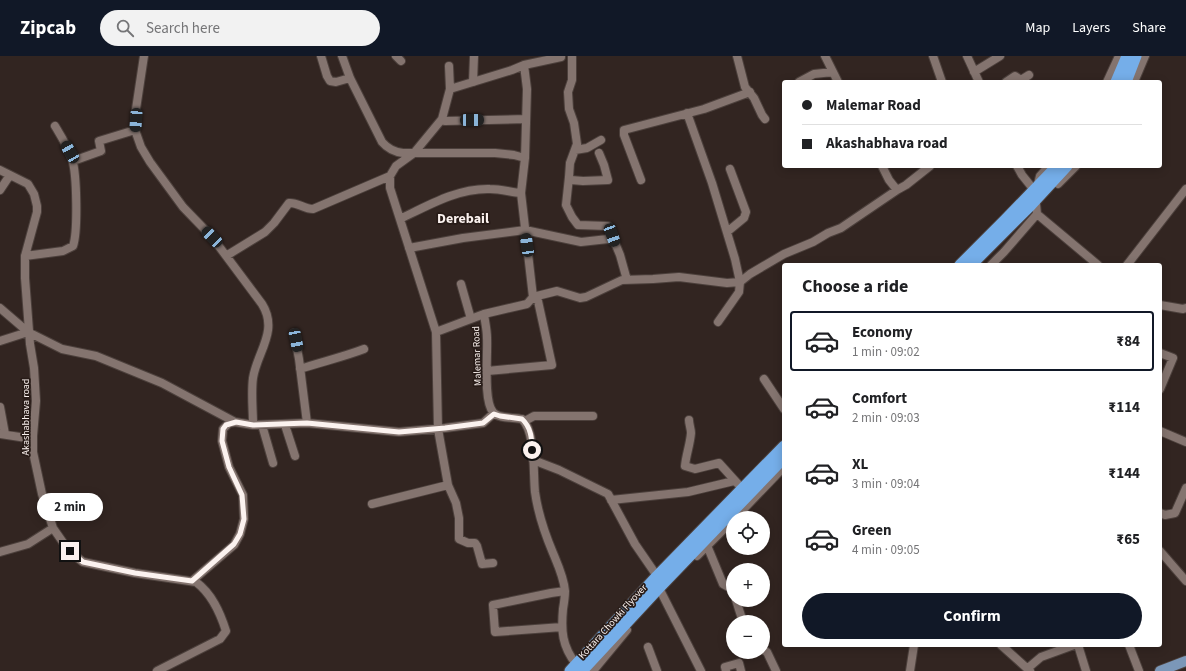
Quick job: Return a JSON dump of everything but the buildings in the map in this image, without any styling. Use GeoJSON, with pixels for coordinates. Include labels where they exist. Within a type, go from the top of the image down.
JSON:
{"type":"FeatureCollection","features":[{"type":"Feature","properties":{"kind":"highway"},"geometry":{"type":"LineString","coordinates":[[1117,80],[1127,56]]}},
{"type":"Feature","properties":{"kind":"highway"},"geometry":{"type":"LineString","coordinates":[[1127,80],[1136,56]]}},
{"type":"Feature","properties":{"kind":"highway"},"geometry":{"type":"LineString","coordinates":[[962,263],[1035,200],[1056,168]]}},
{"type":"Feature","properties":{"kind":"highway"},"geometry":{"type":"LineString","coordinates":[[973,263],[1065,168]]}},
{"type":"Feature","properties":{"kind":"highway"},"geometry":{"type":"LineString","coordinates":[[576,669],[657,576],[782,448]]}},
{"type":"Feature","properties":{"kind":"highway","name":"Kottara Chowki Flyover"},"geometry":{"type":"LineString","coordinates":[[576,669],[660,590],[706,543],[782,460]]}},
{"type":"Feature","properties":{"kind":"main road"},"geometry":{"type":"LineString","coordinates":[[1160,671],[1186,661]]}},
{"type":"Feature","properties":{"kind":"main road"},"geometry":{"type":"LineString","coordinates":[[1178,671],[1186,668]]}},
{"type":"Feature","properties":{"kind":"street"},"geometry":{"type":"LineString","coordinates":[[144,56],[136,109],[135,130],[141,147],[150,162],[183,207],[212,237],[267,311],[269,327],[264,348],[253,377],[257,425],[273,463]]}},
{"type":"Feature","properties":{"kind":"street"},"geometry":{"type":"LineString","coordinates":[[321,56],[330,81],[336,82],[350,78]]}},
{"type":"Feature","properties":{"kind":"street"},"geometry":{"type":"LineString","coordinates":[[342,56],[350,78],[382,142],[394,152],[495,153],[525,158]]}},
{"type":"Feature","properties":{"kind":"street"},"geometry":{"type":"LineString","coordinates":[[473,82],[474,56]]}},
{"type":"Feature","properties":{"kind":"street"},"geometry":{"type":"LineString","coordinates":[[737,56],[746,87],[765,119]]}},
{"type":"Feature","properties":{"kind":"street"},"geometry":{"type":"LineString","coordinates":[[825,56],[837,80]]}},
{"type":"Feature","properties":{"kind":"street"},"geometry":{"type":"LineString","coordinates":[[932,56],[941,80]]}},
{"type":"Feature","properties":{"kind":"street"},"geometry":{"type":"LineString","coordinates":[[967,56],[978,80]]}},
{"type":"Feature","properties":{"kind":"street"},"geometry":{"type":"LineString","coordinates":[[974,72],[1000,56]]}},
{"type":"Feature","properties":{"kind":"street"},"geometry":{"type":"LineString","coordinates":[[1108,80],[1119,56]]}},
{"type":"Feature","properties":{"kind":"street"},"geometry":{"type":"LineString","coordinates":[[1135,80],[1146,56]]}},
{"type":"Feature","properties":{"kind":"street"},"geometry":{"type":"LineString","coordinates":[[450,89],[524,65],[561,57],[575,57],[572,80],[568,92],[569,109],[574,123],[577,144],[570,163],[566,205],[578,225],[608,226],[620,255],[627,280]]}},
{"type":"Feature","properties":{"kind":"street"},"geometry":{"type":"LineString","coordinates":[[487,371],[552,365],[538,301],[533,297],[524,230],[521,193],[525,158],[527,89],[524,65]]}},
{"type":"Feature","properties":{"kind":"street"},"geometry":{"type":"LineString","coordinates":[[449,66],[450,89],[442,119],[414,153],[396,166],[390,176],[390,188],[436,332],[438,429],[448,484],[456,504],[459,518],[459,539],[468,543],[475,543],[478,546],[482,564],[493,563]]}},
{"type":"Feature","properties":{"kind":"street"},"geometry":{"type":"LineString","coordinates":[[803,80],[814,74],[833,72]]}},
{"type":"Feature","properties":{"kind":"street"},"geometry":{"type":"LineString","coordinates":[[1009,80],[1015,76],[1021,80],[1029,75]]}},
{"type":"Feature","properties":{"kind":"street"},"geometry":{"type":"LineString","coordinates":[[641,180],[624,135],[624,130],[688,113],[750,92]]}},
{"type":"Feature","properties":{"kind":"street"},"geometry":{"type":"LineString","coordinates":[[688,113],[736,260],[740,282],[739,292],[718,322]]}},
{"type":"Feature","properties":{"kind":"street"},"geometry":{"type":"LineString","coordinates":[[445,121],[526,119]]}},
{"type":"Feature","properties":{"kind":"street"},"geometry":{"type":"LineString","coordinates":[[26,256],[63,251],[73,246],[76,239],[73,161],[70,152],[55,126]]}},
{"type":"Feature","properties":{"kind":"street"},"geometry":{"type":"LineString","coordinates":[[73,161],[101,151],[99,143],[101,140],[135,130]]}},
{"type":"Feature","properties":{"kind":"street"},"geometry":{"type":"LineString","coordinates":[[575,150],[587,148],[601,140]]}},
{"type":"Feature","properties":{"kind":"street"},"geometry":{"type":"LineString","coordinates":[[568,176],[571,180],[608,180],[599,153]]}},
{"type":"Feature","properties":{"kind":"street"},"geometry":{"type":"LineString","coordinates":[[883,168],[889,180],[897,190]]}},
{"type":"Feature","properties":{"kind":"street"},"geometry":{"type":"LineString","coordinates":[[740,282],[750,274],[784,254],[842,228],[906,185],[927,168]]}},
{"type":"Feature","properties":{"kind":"street"},"geometry":{"type":"LineString","coordinates":[[1018,168],[1048,223],[1062,233],[1096,263]]}},
{"type":"Feature","properties":{"kind":"street"},"geometry":{"type":"LineString","coordinates":[[993,263],[1004,252],[1035,200],[1040,176],[1047,168]]}},
{"type":"Feature","properties":{"kind":"street"},"geometry":{"type":"LineString","coordinates":[[1035,200],[1074,168]]}},
{"type":"Feature","properties":{"kind":"street"},"geometry":{"type":"LineString","coordinates":[[727,232],[744,218],[746,212],[730,169]]}},
{"type":"Feature","properties":{"kind":"street","name":"Akashabhava road"},"geometry":{"type":"LineString","coordinates":[[0,170],[28,184],[32,188],[36,200],[37,212],[26,256],[25,278],[28,332],[34,368],[36,401],[33,438],[34,452],[42,494],[53,528],[70,551],[83,562],[135,573],[196,582],[212,597],[226,631],[220,639],[157,671]]}},
{"type":"Feature","properties":{"kind":"street"},"geometry":{"type":"LineString","coordinates":[[0,190],[10,175]]}},
{"type":"Feature","properties":{"kind":"street"},"geometry":{"type":"LineString","coordinates":[[226,256],[265,232],[274,224],[289,203],[292,202],[308,209],[313,209],[390,176]]}},
{"type":"Feature","properties":{"kind":"street"},"geometry":{"type":"LineString","coordinates":[[400,219],[449,196],[491,189],[521,193]]}},
{"type":"Feature","properties":{"kind":"street"},"geometry":{"type":"LineString","coordinates":[[1129,263],[1186,189]]}},
{"type":"Feature","properties":{"kind":"street"},"geometry":{"type":"LineString","coordinates":[[409,248],[463,238],[524,230],[581,242],[611,240]]}},
{"type":"Feature","properties":{"kind":"street","name":"Malemar Road"},"geometry":{"type":"LineString","coordinates":[[494,414],[490,408],[488,396],[487,338],[484,314],[527,304],[533,297],[557,291],[580,298],[586,298],[622,280],[679,277],[727,283],[740,282]]}},
{"type":"Feature","properties":{"kind":"street"},"geometry":{"type":"LineString","coordinates":[[461,284],[471,319]]}},
{"type":"Feature","properties":{"kind":"street"},"geometry":{"type":"LineString","coordinates":[[1162,305],[1183,309],[1186,308]]}},
{"type":"Feature","properties":{"kind":"street"},"geometry":{"type":"LineString","coordinates":[[0,308],[28,332],[62,349],[96,356],[162,383],[236,422],[257,425],[307,423],[399,432],[483,423],[494,414],[522,419],[527,424],[532,440],[535,494],[542,525],[560,571],[565,592],[562,627],[569,654],[576,669]]}},
{"type":"Feature","properties":{"kind":"street"},"geometry":{"type":"LineString","coordinates":[[436,332],[484,314]]}},
{"type":"Feature","properties":{"kind":"street"},"geometry":{"type":"LineString","coordinates":[[0,341],[28,332]]}},
{"type":"Feature","properties":{"kind":"street"},"geometry":{"type":"LineString","coordinates":[[294,334],[307,423]]}},
{"type":"Feature","properties":{"kind":"street"},"geometry":{"type":"LineString","coordinates":[[300,369],[364,349]]}},
{"type":"Feature","properties":{"kind":"street"},"geometry":{"type":"LineString","coordinates":[[1162,353],[1173,358],[1162,384]]}},
{"type":"Feature","properties":{"kind":"street"},"geometry":{"type":"LineString","coordinates":[[764,380],[782,406]]}},
{"type":"Feature","properties":{"kind":"street"},"geometry":{"type":"LineString","coordinates":[[0,407],[3,434],[33,438]]}},
{"type":"Feature","properties":{"kind":"street"},"geometry":{"type":"LineString","coordinates":[[525,421],[534,416],[593,416]]}},
{"type":"Feature","properties":{"kind":"street"},"geometry":{"type":"LineString","coordinates":[[689,420],[691,432],[685,466],[695,469],[719,463],[742,489]]}},
{"type":"Feature","properties":{"kind":"street"},"geometry":{"type":"LineString","coordinates":[[192,581],[234,544],[240,534],[244,519],[242,495],[229,467],[222,441],[223,429],[226,425],[236,422]]}},
{"type":"Feature","properties":{"kind":"street"},"geometry":{"type":"LineString","coordinates":[[285,425],[295,456]]}},
{"type":"Feature","properties":{"kind":"street"},"geometry":{"type":"LineString","coordinates":[[1162,432],[1186,442]]}},
{"type":"Feature","properties":{"kind":"street"},"geometry":{"type":"LineString","coordinates":[[533,460],[559,470],[608,494],[635,544],[657,576]]}},
{"type":"Feature","properties":{"kind":"street"},"geometry":{"type":"LineString","coordinates":[[742,511],[782,469]]}},
{"type":"Feature","properties":{"kind":"street"},"geometry":{"type":"LineString","coordinates":[[611,500],[688,492],[734,481]]}},
{"type":"Feature","properties":{"kind":"street"},"geometry":{"type":"LineString","coordinates":[[372,504],[448,484]]}},
{"type":"Feature","properties":{"kind":"street"},"geometry":{"type":"LineString","coordinates":[[1162,514],[1165,515],[1175,512],[1186,488]]}},
{"type":"Feature","properties":{"kind":"street"},"geometry":{"type":"LineString","coordinates":[[726,526],[706,543],[723,584],[726,586]]}},
{"type":"Feature","properties":{"kind":"street"},"geometry":{"type":"LineString","coordinates":[[0,552],[28,544],[53,528]]}},
{"type":"Feature","properties":{"kind":"street"},"geometry":{"type":"LineString","coordinates":[[1162,553],[1186,581]]}},
{"type":"Feature","properties":{"kind":"street"},"geometry":{"type":"LineString","coordinates":[[593,671],[660,590],[701,671]]}},
{"type":"Feature","properties":{"kind":"street"},"geometry":{"type":"LineString","coordinates":[[562,627],[495,632],[493,605],[550,593],[565,592]]}},
{"type":"Feature","properties":{"kind":"street"},"geometry":{"type":"LineString","coordinates":[[648,647],[657,671]]}},
{"type":"Feature","properties":{"kind":"street"},"geometry":{"type":"LineString","coordinates":[[910,671],[914,647]]}},
{"type":"Feature","properties":{"kind":"street"},"geometry":{"type":"LineString","coordinates":[[1003,647],[1029,669],[1042,657],[1069,647]]}},
{"type":"Feature","properties":{"kind":"street"},"geometry":{"type":"LineString","coordinates":[[1079,647],[1086,671]]}},
{"type":"Feature","properties":{"kind":"street"},"geometry":{"type":"LineString","coordinates":[[1130,647],[1139,671]]}},
{"type":"Feature","properties":{"kind":"street"},"geometry":{"type":"LineString","coordinates":[[770,658],[776,671]]}},
{"type":"Feature","properties":{"kind":"street"},"geometry":{"type":"LineString","coordinates":[[726,671],[725,668],[739,662],[741,671]]}},
{"type":"Feature","properties":{"kind":"district","name":"Derebail"},"geometry":{"type":"Point","coordinates":[463,218]}},
{"type":"Feature","properties":{"kind":"route"},"geometry":{"type":"LineString","coordinates":[[70,551],[83,562],[135,573],[192,581],[234,544],[240,534],[244,519],[242,495],[229,467],[222,441],[223,429],[229,423],[236,422],[253,425],[285,425],[307,423],[399,432],[483,423],[494,414],[522,419],[525,421],[532,440],[532,450]]}}]}
